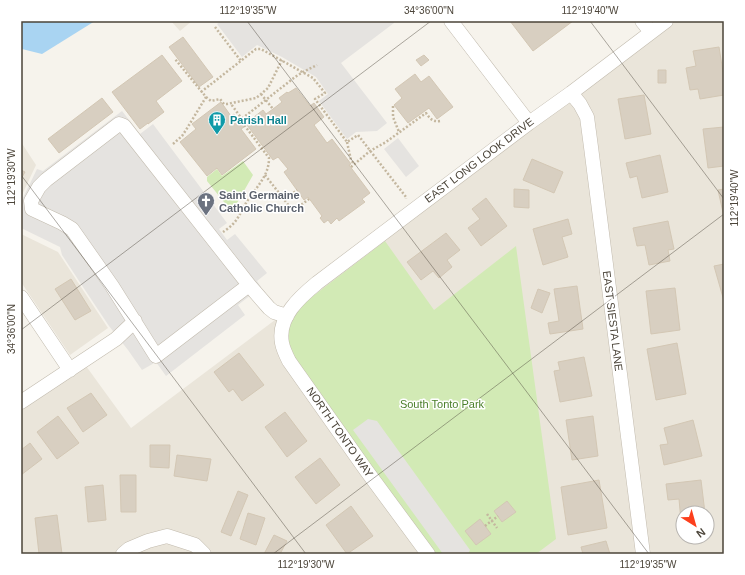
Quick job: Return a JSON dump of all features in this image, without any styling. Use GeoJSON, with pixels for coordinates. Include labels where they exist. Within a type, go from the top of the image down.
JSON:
{"type":"FeatureCollection","features":[{"type":"Feature","properties":{"kind":"street"},"geometry":{"type":"LineString","coordinates":[[450,21],[528,123]]}},
{"type":"Feature","properties":{"kind":"street","name":"EAST LONG LOOK DRIVE"},"geometry":{"type":"LineString","coordinates":[[295,303],[317,283],[528,123],[571,93],[647,27],[666,21]]}},
{"type":"Feature","properties":{"kind":"street","name":"EAST SIESTA LANE"},"geometry":{"type":"LineString","coordinates":[[571,93],[584,110],[587,117],[643,554]]}},
{"type":"Feature","properties":{"kind":"street"},"geometry":{"type":"LineString","coordinates":[[249,285],[156,356],[112,286],[72,229],[32,209],[32,201],[39,187],[46,180],[119,124],[122,124],[249,285],[269,308],[274,312],[287,316]]}},
{"type":"Feature","properties":{"kind":"street"},"geometry":{"type":"LineString","coordinates":[[21,297],[75,367]]}},
{"type":"Feature","properties":{"kind":"street","name":"NORTH TONTO WAY"},"geometry":{"type":"LineString","coordinates":[[295,303],[283,324],[282,343],[289,361],[428,554]]}},
{"type":"Feature","properties":{"kind":"street"},"geometry":{"type":"LineString","coordinates":[[21,402],[116,340],[135,321]]}},
{"type":"Feature","properties":{"kind":"street"},"geometry":{"type":"LineString","coordinates":[[122,554],[129,549],[148,541],[167,536],[195,545],[204,554]]}},
{"type":"Feature","properties":{"kind":"path"},"geometry":{"type":"LineString","coordinates":[[215,26],[241,61]]}},
{"type":"Feature","properties":{"kind":"path"},"geometry":{"type":"LineString","coordinates":[[201,92],[256,49],[261,48],[316,81],[325,93],[315,99],[319,107],[347,142],[351,160],[354,164]]}},
{"type":"Feature","properties":{"kind":"path"},"geometry":{"type":"LineString","coordinates":[[175,59],[206,97],[211,101],[220,100],[224,104],[256,98],[268,88],[282,60]]}},
{"type":"Feature","properties":{"kind":"path"},"geometry":{"type":"LineString","coordinates":[[241,120],[303,72],[317,65]]}},
{"type":"Feature","properties":{"kind":"path"},"geometry":{"type":"LineString","coordinates":[[261,94],[273,109]]}},
{"type":"Feature","properties":{"kind":"path"},"geometry":{"type":"LineString","coordinates":[[173,144],[182,136],[206,97]]}},
{"type":"Feature","properties":{"kind":"path"},"geometry":{"type":"LineString","coordinates":[[213,240],[236,221],[245,204],[263,180],[269,164],[269,158],[230,104]]}},
{"type":"Feature","properties":{"kind":"path"},"geometry":{"type":"LineString","coordinates":[[393,106],[393,117],[399,132]]}},
{"type":"Feature","properties":{"kind":"path"},"geometry":{"type":"LineString","coordinates":[[351,167],[370,151],[426,113],[432,121],[440,121]]}},
{"type":"Feature","properties":{"kind":"path"},"geometry":{"type":"LineString","coordinates":[[347,142],[358,135],[406,197],[406,201],[404,202]]}},
{"type":"Feature","properties":{"kind":"path"},"geometry":{"type":"LineString","coordinates":[[265,175],[293,211],[309,199]]}},
{"type":"Feature","properties":{"kind":"path"},"geometry":{"type":"LineString","coordinates":[[284,200],[297,190]]}},
{"type":"Feature","properties":{"kind":"path"},"geometry":{"type":"LineString","coordinates":[[487,514],[497,528]]}},
{"type":"Feature","properties":{"kind":"path"},"geometry":{"type":"LineString","coordinates":[[485,526],[498,516]]}},
{"type":"Feature","properties":{"kind":"shaded area"},"geometry":{"type":"Polygon","coordinates":[[[171,21],[192,21],[180,31],[171,21]]]}},
{"type":"Feature","properties":{"kind":"shaded area"},"geometry":{"type":"Polygon","coordinates":[[[221,21],[393,21],[394,23],[341,63],[387,123],[377,131],[356,132],[347,139],[319,101],[328,94],[316,77],[282,57],[257,45],[242,57],[217,24],[221,21]]]}},
{"type":"Feature","properties":{"kind":"shaded area"},"geometry":{"type":"Polygon","coordinates":[[[673,21],[724,21],[724,554],[21,554],[21,409],[86,366],[131,428],[673,21]]]}},
{"type":"Feature","properties":{"kind":"shaded area"},"geometry":{"type":"Polygon","coordinates":[[[122,111],[140,134],[153,124],[227,223],[219,229],[227,240],[235,234],[267,273],[257,281],[261,287],[238,305],[245,315],[166,376],[156,362],[142,370],[109,326],[83,287],[62,255],[60,247],[21,228],[21,202],[37,169],[43,171],[122,111]]]}},
{"type":"Feature","properties":{"kind":"shaded area"},"geometry":{"type":"Polygon","coordinates":[[[398,138],[419,166],[406,177],[384,149],[398,138]]]}},
{"type":"Feature","properties":{"kind":"shaded area"},"geometry":{"type":"Polygon","coordinates":[[[21,142],[36,165],[21,197],[21,142]]]}},
{"type":"Feature","properties":{"kind":"shaded area"},"geometry":{"type":"Polygon","coordinates":[[[21,234],[58,252],[108,328],[70,355],[21,282],[21,234]]]}},
{"type":"Feature","properties":{"kind":"shaded area"},"geometry":{"type":"Polygon","coordinates":[[[368,419],[377,421],[470,550],[468,554],[443,554],[353,430],[368,419]]]}},
{"type":"Feature","properties":{"kind":"green space"},"geometry":{"type":"Polygon","coordinates":[[[243,161],[253,175],[232,212],[207,181],[207,177],[217,169],[222,176],[243,161]]]}},
{"type":"Feature","properties":{"kind":"green space","name":"South Tonto Park"},"geometry":{"type":"Polygon","coordinates":[[[385,241],[434,310],[516,246],[556,539],[536,554],[432,554],[295,363],[289,347],[288,335],[290,325],[300,306],[385,241]]]}},
{"type":"Feature","properties":{"kind":"water"},"geometry":{"type":"Polygon","coordinates":[[[21,21],[95,21],[42,54],[22,49],[21,21]]]}},
{"type":"Feature","properties":{"kind":"building"},"geometry":{"type":"Polygon","coordinates":[[[510,21],[573,21],[533,51],[510,21]]]}},
{"type":"Feature","properties":{"kind":"building"},"geometry":{"type":"Polygon","coordinates":[[[183,37],[213,77],[199,87],[169,47],[183,37]]]}},
{"type":"Feature","properties":{"kind":"building"},"geometry":{"type":"Polygon","coordinates":[[[719,47],[724,72],[724,95],[700,99],[698,89],[690,90],[686,68],[696,66],[693,51],[719,47]]]}},
{"type":"Feature","properties":{"kind":"building"},"geometry":{"type":"Polygon","coordinates":[[[162,55],[182,81],[156,101],[164,112],[140,129],[112,92],[162,55]]]}},
{"type":"Feature","properties":{"kind":"building"},"geometry":{"type":"Polygon","coordinates":[[[424,55],[429,60],[421,66],[416,60],[424,55]]]}},
{"type":"Feature","properties":{"kind":"building"},"geometry":{"type":"Polygon","coordinates":[[[658,70],[666,70],[666,83],[658,83],[658,70]]]}},
{"type":"Feature","properties":{"kind":"building"},"geometry":{"type":"Polygon","coordinates":[[[415,74],[421,82],[429,76],[453,107],[437,119],[429,108],[408,123],[394,105],[402,98],[395,89],[415,74]]]}},
{"type":"Feature","properties":{"kind":"building"},"geometry":{"type":"Polygon","coordinates":[[[296,88],[310,106],[314,103],[324,117],[314,125],[327,143],[332,139],[370,193],[362,199],[365,202],[339,221],[337,218],[331,224],[328,220],[324,223],[320,218],[322,216],[308,197],[304,200],[284,172],[288,169],[278,157],[273,160],[247,125],[263,110],[266,114],[273,109],[282,102],[279,98],[296,88]]]}},
{"type":"Feature","properties":{"kind":"building"},"geometry":{"type":"Polygon","coordinates":[[[644,95],[651,134],[625,139],[618,99],[644,95]]]}},
{"type":"Feature","properties":{"kind":"building"},"geometry":{"type":"Polygon","coordinates":[[[102,98],[113,112],[59,153],[48,139],[102,98]]]}},
{"type":"Feature","properties":{"kind":"building","name":"Parish Hall"},"geometry":{"type":"Polygon","coordinates":[[[221,102],[231,116],[234,114],[244,127],[241,129],[256,149],[222,175],[217,168],[207,176],[180,142],[196,129],[192,124],[221,102]]]}},
{"type":"Feature","properties":{"kind":"building"},"geometry":{"type":"Polygon","coordinates":[[[724,127],[724,166],[708,168],[703,129],[724,127]]]}},
{"type":"Feature","properties":{"kind":"building"},"geometry":{"type":"Polygon","coordinates":[[[660,155],[668,192],[642,198],[637,176],[630,178],[626,163],[660,155]]]}},
{"type":"Feature","properties":{"kind":"building"},"geometry":{"type":"Polygon","coordinates":[[[532,159],[563,172],[554,193],[523,180],[532,159]]]}},
{"type":"Feature","properties":{"kind":"building"},"geometry":{"type":"Polygon","coordinates":[[[21,170],[25,172],[21,179],[21,170]]]}},
{"type":"Feature","properties":{"kind":"building"},"geometry":{"type":"Polygon","coordinates":[[[514,189],[529,190],[529,208],[514,207],[514,189]]]}},
{"type":"Feature","properties":{"kind":"building"},"geometry":{"type":"Polygon","coordinates":[[[724,189],[724,217],[718,190],[724,189]]]}},
{"type":"Feature","properties":{"kind":"building"},"geometry":{"type":"Polygon","coordinates":[[[486,198],[507,226],[481,246],[468,228],[480,219],[472,209],[486,198]]]}},
{"type":"Feature","properties":{"kind":"building"},"geometry":{"type":"Polygon","coordinates":[[[568,219],[572,234],[562,237],[568,257],[543,265],[533,229],[568,219]]]}},
{"type":"Feature","properties":{"kind":"building"},"geometry":{"type":"Polygon","coordinates":[[[668,221],[674,249],[668,250],[670,261],[649,265],[645,245],[637,246],[633,228],[668,221]]]}},
{"type":"Feature","properties":{"kind":"building"},"geometry":{"type":"Polygon","coordinates":[[[446,233],[460,250],[447,260],[452,267],[439,278],[433,271],[421,280],[407,262],[446,233]]]}},
{"type":"Feature","properties":{"kind":"building"},"geometry":{"type":"Polygon","coordinates":[[[724,264],[724,301],[714,266],[724,264]]]}},
{"type":"Feature","properties":{"kind":"building"},"geometry":{"type":"Polygon","coordinates":[[[71,279],[91,311],[75,320],[55,289],[71,279]]]}},
{"type":"Feature","properties":{"kind":"building"},"geometry":{"type":"Polygon","coordinates":[[[577,286],[583,329],[550,334],[548,323],[559,321],[554,289],[577,286]]]}},
{"type":"Feature","properties":{"kind":"building"},"geometry":{"type":"Polygon","coordinates":[[[675,288],[680,330],[651,334],[646,291],[675,288]]]}},
{"type":"Feature","properties":{"kind":"building"},"geometry":{"type":"Polygon","coordinates":[[[538,289],[550,293],[542,313],[531,308],[538,289]]]}},
{"type":"Feature","properties":{"kind":"building"},"geometry":{"type":"Polygon","coordinates":[[[677,343],[686,394],[656,400],[647,349],[677,343]]]}},
{"type":"Feature","properties":{"kind":"building"},"geometry":{"type":"Polygon","coordinates":[[[239,353],[264,385],[242,401],[233,389],[229,392],[214,372],[239,353]]]}},
{"type":"Feature","properties":{"kind":"building"},"geometry":{"type":"Polygon","coordinates":[[[584,357],[592,396],[560,402],[554,371],[560,370],[558,362],[584,357]]]}},
{"type":"Feature","properties":{"kind":"building"},"geometry":{"type":"Polygon","coordinates":[[[91,393],[107,415],[83,432],[67,408],[91,393]]]}},
{"type":"Feature","properties":{"kind":"building"},"geometry":{"type":"Polygon","coordinates":[[[285,412],[307,441],[287,457],[265,427],[285,412]]]}},
{"type":"Feature","properties":{"kind":"building"},"geometry":{"type":"Polygon","coordinates":[[[58,416],[79,443],[57,459],[37,432],[58,416]]]}},
{"type":"Feature","properties":{"kind":"building"},"geometry":{"type":"Polygon","coordinates":[[[593,416],[598,456],[572,460],[566,420],[593,416]]]}},
{"type":"Feature","properties":{"kind":"building"},"geometry":{"type":"Polygon","coordinates":[[[693,420],[702,456],[664,465],[660,445],[668,444],[664,428],[693,420]]]}},
{"type":"Feature","properties":{"kind":"building"},"geometry":{"type":"Polygon","coordinates":[[[30,443],[42,459],[21,475],[21,450],[30,443]]]}},
{"type":"Feature","properties":{"kind":"building"},"geometry":{"type":"Polygon","coordinates":[[[150,445],[170,445],[169,468],[150,467],[150,445]]]}},
{"type":"Feature","properties":{"kind":"building"},"geometry":{"type":"Polygon","coordinates":[[[177,455],[211,459],[207,481],[174,476],[177,455]]]}},
{"type":"Feature","properties":{"kind":"building"},"geometry":{"type":"Polygon","coordinates":[[[320,458],[340,485],[316,504],[295,477],[320,458]]]}},
{"type":"Feature","properties":{"kind":"building"},"geometry":{"type":"Polygon","coordinates":[[[120,475],[136,475],[136,512],[121,512],[120,475]]]}},
{"type":"Feature","properties":{"kind":"building"},"geometry":{"type":"Polygon","coordinates":[[[599,480],[607,528],[568,535],[561,487],[599,480]]]}},
{"type":"Feature","properties":{"kind":"building"},"geometry":{"type":"Polygon","coordinates":[[[701,480],[704,505],[680,505],[679,499],[668,500],[666,484],[701,480]]]}},
{"type":"Feature","properties":{"kind":"building"},"geometry":{"type":"Polygon","coordinates":[[[103,485],[106,520],[88,522],[85,487],[103,485]]]}},
{"type":"Feature","properties":{"kind":"building"},"geometry":{"type":"Polygon","coordinates":[[[238,491],[248,495],[231,536],[221,532],[238,491]]]}},
{"type":"Feature","properties":{"kind":"building"},"geometry":{"type":"Polygon","coordinates":[[[507,501],[516,512],[502,522],[494,511],[507,501]]]}},
{"type":"Feature","properties":{"kind":"building"},"geometry":{"type":"Polygon","coordinates":[[[351,506],[373,536],[347,554],[326,525],[351,506]]]}},
{"type":"Feature","properties":{"kind":"building"},"geometry":{"type":"Polygon","coordinates":[[[248,513],[265,518],[256,545],[240,539],[248,513]]]}},
{"type":"Feature","properties":{"kind":"building"},"geometry":{"type":"Polygon","coordinates":[[[57,515],[62,554],[39,554],[35,518],[57,515]]]}},
{"type":"Feature","properties":{"kind":"building"},"geometry":{"type":"Polygon","coordinates":[[[480,519],[491,534],[476,545],[465,531],[480,519]]]}},
{"type":"Feature","properties":{"kind":"building"},"geometry":{"type":"Polygon","coordinates":[[[274,535],[287,541],[280,554],[264,554],[274,535]]]}},
{"type":"Feature","properties":{"kind":"building"},"geometry":{"type":"Polygon","coordinates":[[[606,541],[610,554],[583,554],[581,547],[606,541]]]}},
{"type":"Feature","properties":{"kind":"place","name":"Parish Hall"},"geometry":{"type":"Point","coordinates":[217,135]}},
{"type":"Feature","properties":{"kind":"place","name":"Saint Germaine Catholic Church"},"geometry":{"type":"Point","coordinates":[206,216]}}]}
